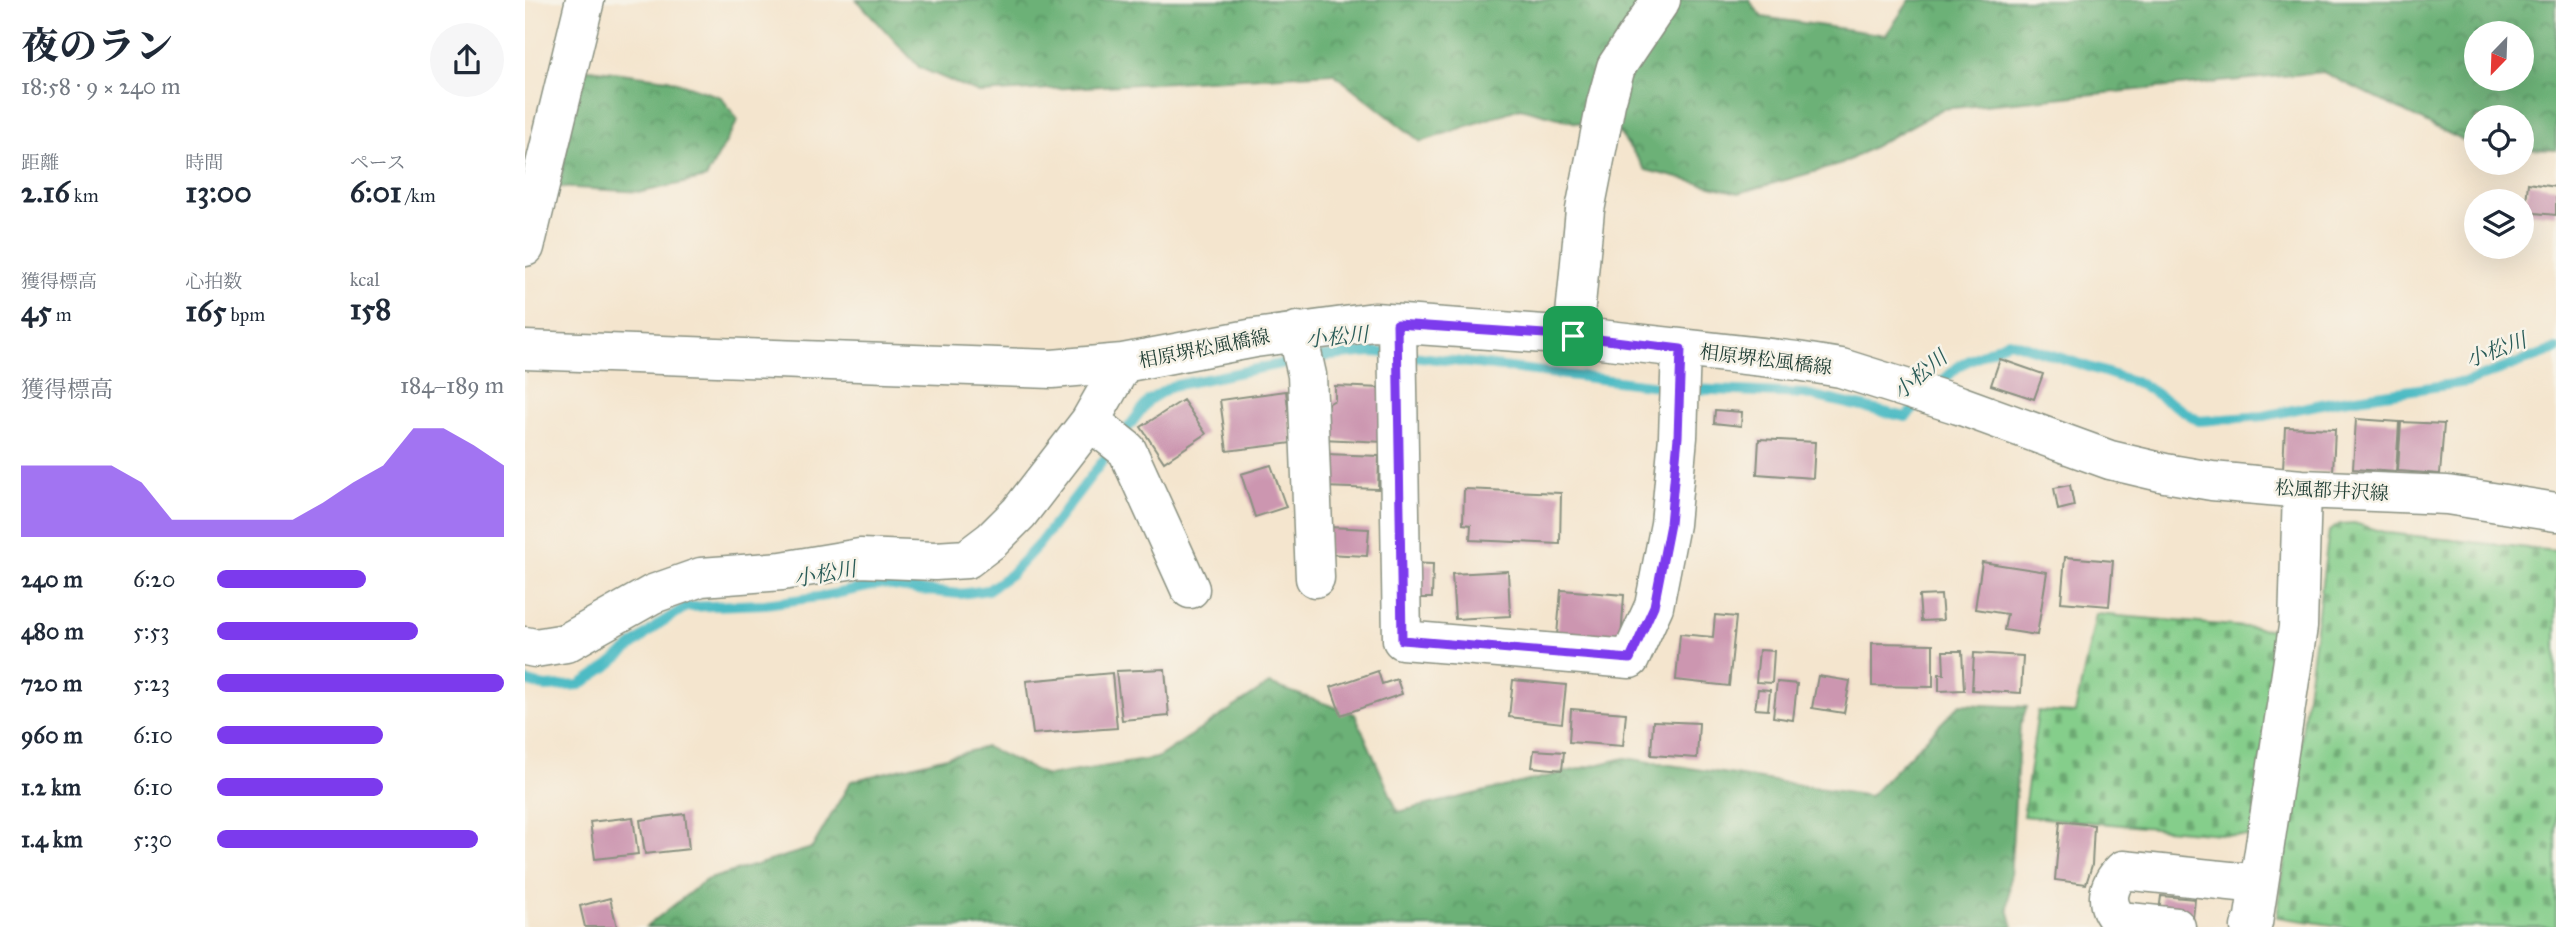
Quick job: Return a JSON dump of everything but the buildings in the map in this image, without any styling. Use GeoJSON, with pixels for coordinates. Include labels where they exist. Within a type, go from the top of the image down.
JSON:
{"type":"FeatureCollection","features":[{"type":"Feature","properties":{"kind":"street"},"geometry":{"type":"LineString","coordinates":[[525,247],[531,193],[585,0]]}},
{"type":"Feature","properties":{"kind":"street"},"geometry":{"type":"LineString","coordinates":[[1573,336],[1585,210],[1605,103],[1616,67],[1661,0]]}},
{"type":"Feature","properties":{"kind":"street","name":"相原堺松風橋線"},"geometry":{"type":"LineString","coordinates":[[525,646],[535,648],[566,643],[653,594],[701,577],[782,571],[860,558],[935,561],[967,559],[992,540],[1108,434],[1123,363],[1302,353],[1374,322],[1398,348],[1573,336],[1680,375],[1797,361],[1841,369],[1959,405]]}},
{"type":"Feature","properties":{"kind":"street"},"geometry":{"type":"LineString","coordinates":[[1398,348],[1402,640],[1630,659],[1654,606],[1670,524],[1680,375]]}},
{"type":"Feature","properties":{"kind":"street"},"geometry":{"type":"LineString","coordinates":[[525,350],[1052,369],[1123,363]]}},
{"type":"Feature","properties":{"kind":"street"},"geometry":{"type":"LineString","coordinates":[[1302,353],[1315,578]]}},
{"type":"Feature","properties":{"kind":"street","name":"松風都井沢線"},"geometry":{"type":"LineString","coordinates":[[1959,405],[2110,460],[2165,473],[2213,481],[2302,489],[2447,495],[2556,512]]}},
{"type":"Feature","properties":{"kind":"street"},"geometry":{"type":"LineString","coordinates":[[1108,434],[1190,590]]}},
{"type":"Feature","properties":{"kind":"street"},"geometry":{"type":"LineString","coordinates":[[2250,927],[2253,923],[2298,627],[2302,489]]}},
{"type":"Feature","properties":{"kind":"street"},"geometry":{"type":"LineString","coordinates":[[2176,927],[2120,921],[2109,906],[2109,890],[2123,870],[2259,884]]}},
{"type":"Feature","properties":{"kind":"green space"},"geometry":{"type":"Polygon","coordinates":[[[857,0],[1749,0],[1762,17],[1886,35],[1910,0],[2556,0],[2556,150],[2534,149],[2534,105],[2464,105],[2464,141],[2323,72],[1942,109],[1842,164],[1739,193],[1646,170],[1620,134],[1520,108],[1421,142],[1333,73],[979,93],[920,68],[857,0]]]}},
{"type":"Feature","properties":{"kind":"green space"},"geometry":{"type":"Polygon","coordinates":[[[581,68],[668,79],[721,97],[738,120],[706,178],[642,192],[559,187],[581,68]]]}},
{"type":"Feature","properties":{"kind":"green space"},"geometry":{"type":"Polygon","coordinates":[[[2354,523],[2387,533],[2556,551],[2556,927],[2346,927],[2277,917],[2329,531],[2340,524],[2354,523]]]}},
{"type":"Feature","properties":{"kind":"green space"},"geometry":{"type":"Polygon","coordinates":[[[2096,614],[2278,630],[2252,837],[2023,816],[2038,711],[2075,713],[2096,614]]]}},
{"type":"Feature","properties":{"kind":"green space"},"geometry":{"type":"Polygon","coordinates":[[[1269,684],[1355,714],[1398,812],[1625,758],[1870,796],[1960,704],[2027,707],[2020,725],[2008,909],[2013,927],[646,927],[706,880],[812,848],[851,781],[986,747],[1047,776],[1157,758],[1269,684]]]}},
{"type":"Feature","properties":{"kind":"waterway","name":"小松川"},"geometry":{"type":"LineString","coordinates":[[1936,387],[1960,365],[2009,341],[2141,384],[2199,421],[2264,416],[2336,401],[2467,382],[2556,349]]}},
{"type":"Feature","properties":{"kind":"waterway","name":"小松川"},"geometry":{"type":"LineString","coordinates":[[1310,358],[1371,352],[1389,353]]}},
{"type":"Feature","properties":{"kind":"waterway","name":"小松川"},"geometry":{"type":"LineString","coordinates":[[1404,355],[1674,388]]}},
{"type":"Feature","properties":{"kind":"waterway","name":"小松川"},"geometry":{"type":"LineString","coordinates":[[1121,437],[1149,400],[1172,386],[1295,361]]}},
{"type":"Feature","properties":{"kind":"waterway","name":"小松川"},"geometry":{"type":"LineString","coordinates":[[1689,389],[1805,394],[1906,417],[1920,403]]}},
{"type":"Feature","properties":{"kind":"waterway","name":"小松川"},"geometry":{"type":"LineString","coordinates":[[525,681],[546,687],[580,685],[659,624],[686,607],[765,604],[825,596],[881,584],[960,594],[988,590],[1011,574],[1039,544],[1112,449]]}},
{"type":"Feature","properties":{"kind":"route"},"geometry":{"type":"LineString","coordinates":[[1397,324],[1573,336],[1681,349],[1678,437],[1670,524],[1654,606],[1630,659],[1402,640],[1397,324]]}}]}
